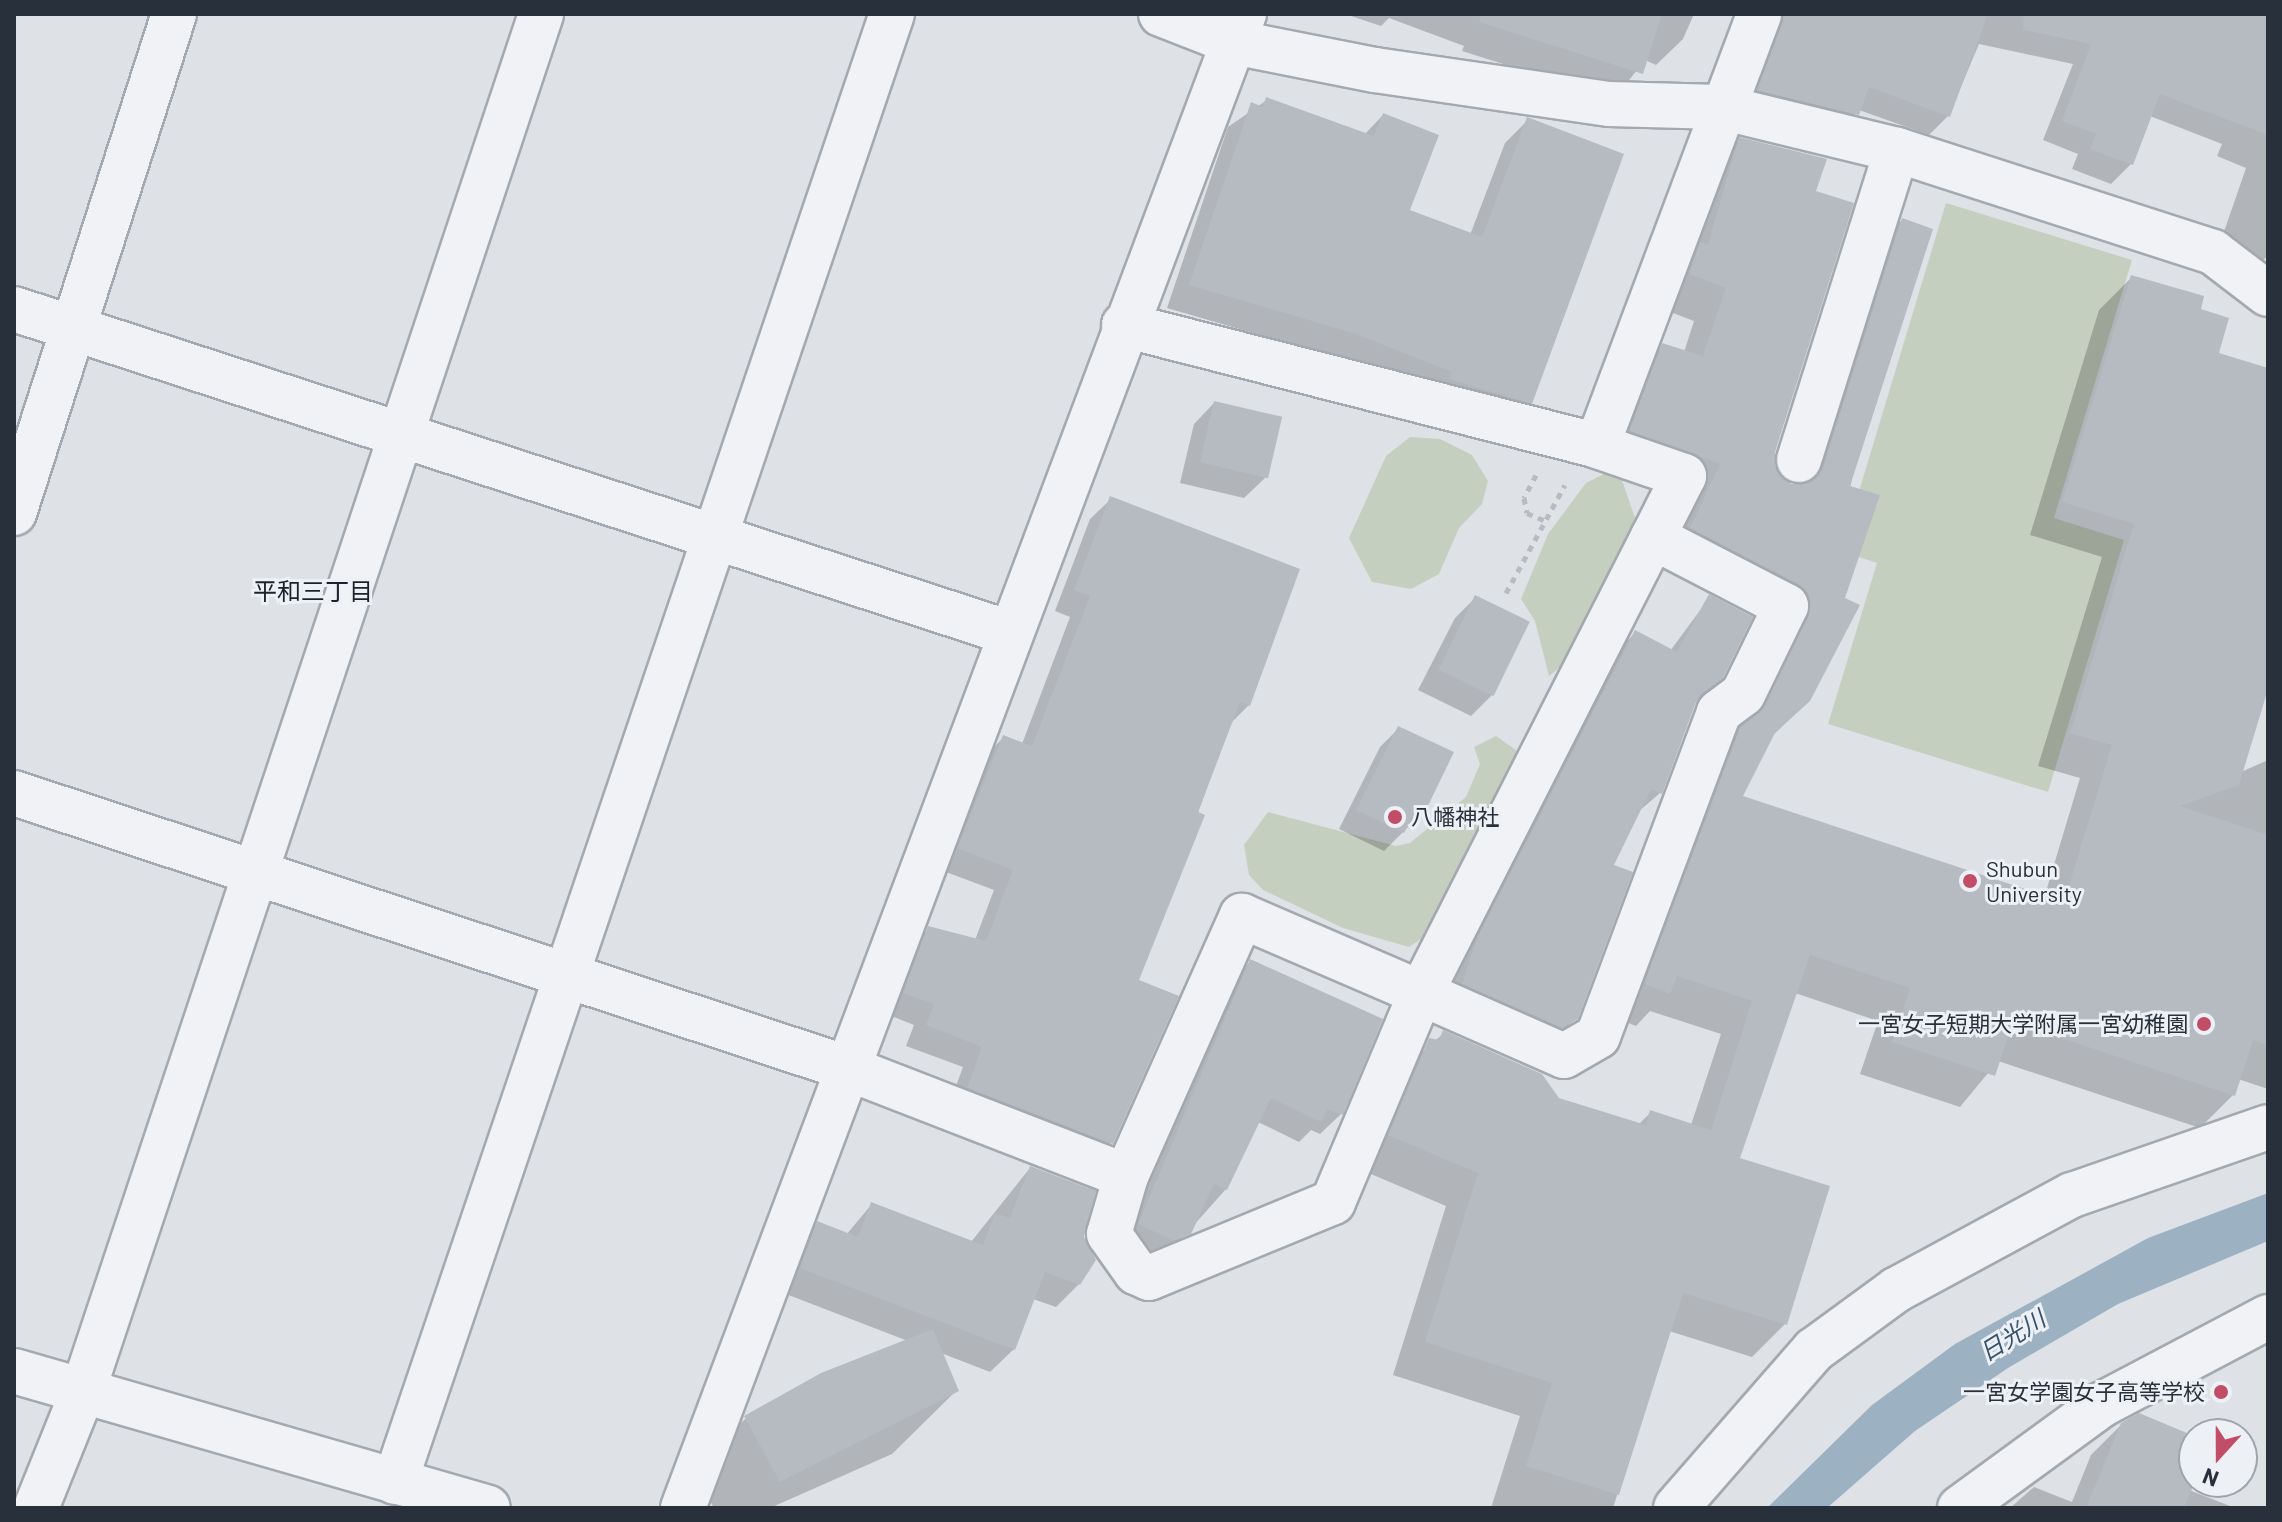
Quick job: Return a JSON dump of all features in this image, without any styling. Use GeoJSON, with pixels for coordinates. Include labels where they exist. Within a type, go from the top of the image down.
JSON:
{"type":"FeatureCollection","features":[{"type":"Feature","properties":{"kind":"street"},"geometry":{"type":"LineString","coordinates":[[14,513],[174,14]]}},
{"type":"Feature","properties":{"kind":"street"},"geometry":{"type":"LineString","coordinates":[[36,1508],[83,1391],[403,437],[541,14]]}},
{"type":"Feature","properties":{"kind":"street"},"geometry":{"type":"LineString","coordinates":[[395,1482],[892,14]]}},
{"type":"Feature","properties":{"kind":"street"},"geometry":{"type":"LineString","coordinates":[[1161,14],[1609,104],[1721,107],[1897,150],[2213,252],[2268,294]]}},
{"type":"Feature","properties":{"kind":"street"},"geometry":{"type":"LineString","coordinates":[[1592,445],[1759,14]]}},
{"type":"Feature","properties":{"kind":"street"},"geometry":{"type":"LineString","coordinates":[[683,1508],[1124,325],[1238,28]]}},
{"type":"Feature","properties":{"kind":"street"},"geometry":{"type":"LineString","coordinates":[[1799,460],[1897,150]]}},
{"type":"Feature","properties":{"kind":"street"},"geometry":{"type":"LineString","coordinates":[[14,309],[1010,633]]}},
{"type":"Feature","properties":{"kind":"street"},"geometry":{"type":"LineString","coordinates":[[1124,325],[1592,445],[1684,476],[1421,993],[1333,1202],[1149,1278],[1136,1272],[1109,1234],[1126,1176],[1242,916],[1421,993],[1564,1056],[1598,1036],[1719,712],[1743,694],[1786,606],[1653,537]]}},
{"type":"Feature","properties":{"kind":"street"},"geometry":{"type":"LineString","coordinates":[[14,793],[847,1068],[1126,1176]]}},
{"type":"Feature","properties":{"kind":"street"},"geometry":{"type":"LineString","coordinates":[[1676,1508],[1814,1350],[1896,1290],[2072,1195],[2268,1127]]}},
{"type":"Feature","properties":{"kind":"street"},"geometry":{"type":"LineString","coordinates":[[1960,1508],[2101,1405],[2268,1317]]}},
{"type":"Feature","properties":{"kind":"street"},"geometry":{"type":"LineString","coordinates":[[14,1371],[488,1508]]}},
{"type":"Feature","properties":{"kind":"path"},"geometry":{"type":"LineString","coordinates":[[1506,593],[1592,445]]}},
{"type":"Feature","properties":{"kind":"green space"},"geometry":{"type":"Polygon","coordinates":[[[1946,203],[2132,260],[2054,518],[2124,540],[2048,792],[1828,724],[1877,563],[1841,551],[1946,203]]]}},
{"type":"Feature","properties":{"kind":"green space"},"geometry":{"type":"Polygon","coordinates":[[[1410,437],[1440,439],[1472,455],[1488,481],[1482,504],[1459,528],[1439,574],[1411,589],[1372,582],[1349,538],[1386,456],[1410,437]]]}},
{"type":"Feature","properties":{"kind":"green space"},"geometry":{"type":"Polygon","coordinates":[[[1606,473],[1622,480],[1636,521],[1571,658],[1549,676],[1535,621],[1521,599],[1548,534],[1586,483],[1606,473]]]}},
{"type":"Feature","properties":{"kind":"green space"},"geometry":{"type":"Polygon","coordinates":[[[1496,736],[1516,750],[1515,763],[1424,937],[1409,947],[1343,928],[1263,890],[1249,875],[1244,845],[1268,812],[1396,846],[1410,843],[1466,797],[1480,764],[1474,747],[1496,736]]]}},
{"type":"Feature","properties":{"kind":"water","name":"日光川"},"geometry":{"type":"Polygon","coordinates":[[[2268,1193],[2268,1241],[2118,1304],[2008,1368],[1915,1431],[1827,1508],[1767,1508],[1872,1405],[1955,1344],[2148,1238],[2268,1193]]]}},
{"type":"Feature","properties":{"kind":"building"},"geometry":{"type":"Polygon","coordinates":[[[1481,14],[1662,14],[1643,74],[1479,22],[1481,14]]]}},
{"type":"Feature","properties":{"kind":"building"},"geometry":{"type":"Polygon","coordinates":[[[1783,14],[1988,14],[1950,117],[1869,87],[1859,115],[1757,90],[1783,14]]]}},
{"type":"Feature","properties":{"kind":"building"},"geometry":{"type":"Polygon","coordinates":[[[2024,14],[2268,14],[2268,135],[2160,94],[2133,165],[2090,149],[2096,134],[2062,121],[2091,44],[2023,30],[2024,14]]]}},
{"type":"Feature","properties":{"kind":"building"},"geometry":{"type":"Polygon","coordinates":[[[1266,97],[1374,136],[1383,113],[1439,135],[1410,210],[1482,237],[1527,117],[1624,154],[1532,404],[1449,379],[1452,372],[1353,333],[1189,285],[1251,102],[1263,107],[1266,97]]]}},
{"type":"Feature","properties":{"kind":"building"},"geometry":{"type":"Polygon","coordinates":[[[1739,137],[1827,159],[1816,191],[1854,203],[1775,452],[1775,466],[1791,484],[1805,484],[1823,468],[1902,218],[1933,229],[1850,486],[1880,495],[1845,598],[1860,605],[1810,701],[1775,733],[1743,796],[2064,902],[2112,745],[2070,733],[2134,524],[2062,502],[2131,275],[2204,296],[2201,309],[2229,318],[2219,353],[2268,368],[2268,689],[2239,785],[2180,806],[2268,835],[2268,1045],[2253,1040],[2235,1096],[2013,1022],[1995,1076],[1892,1042],[1910,988],[1810,955],[1740,1158],[1830,1186],[1787,1325],[1683,1293],[1619,1495],[1526,1466],[1552,1383],[1425,1342],[1478,1173],[1388,1135],[1429,1038],[1439,1040],[1443,1030],[1542,1074],[1559,1098],[1646,1125],[1650,1110],[1711,1130],[1752,1001],[1677,976],[1670,994],[1644,984],[1740,728],[1765,705],[1811,604],[1798,584],[1690,528],[1720,464],[1629,431],[1662,343],[1703,356],[1726,288],[1689,274],[1700,242],[1708,244],[1739,137]]]}},
{"type":"Feature","properties":{"kind":"building"},"geometry":{"type":"Polygon","coordinates":[[[1214,401],[1282,417],[1268,478],[1200,462],[1214,401]]]}},
{"type":"Feature","properties":{"kind":"building"},"geometry":{"type":"Polygon","coordinates":[[[1110,496],[1300,569],[1250,706],[1240,702],[1198,812],[1205,815],[1139,980],[1179,996],[1113,1144],[967,1088],[982,1047],[926,1025],[934,1004],[903,993],[928,926],[986,941],[1013,870],[957,848],[1003,735],[1032,746],[1090,596],[1074,590],[1110,496]]]}},
{"type":"Feature","properties":{"kind":"building"},"geometry":{"type":"Polygon","coordinates":[[[1709,594],[1753,617],[1723,678],[1696,702],[1662,794],[1651,789],[1614,865],[1633,872],[1578,1019],[1562,1028],[1462,984],[1477,938],[1635,630],[1677,652],[1709,594]]]}},
{"type":"Feature","properties":{"kind":"building"},"geometry":{"type":"Polygon","coordinates":[[[1475,595],[1530,622],[1493,696],[1439,670],[1475,595]]]}},
{"type":"Feature","properties":{"kind":"building"},"geometry":{"type":"Polygon","coordinates":[[[1398,726],[1454,752],[1424,814],[1415,810],[1404,833],[1356,810],[1398,726]]]}},
{"type":"Feature","properties":{"kind":"building"},"geometry":{"type":"Polygon","coordinates":[[[1250,959],[1383,1019],[1343,1115],[1328,1109],[1321,1122],[1271,1098],[1227,1190],[1214,1184],[1191,1234],[1174,1241],[1138,1224],[1250,959]]]}},
{"type":"Feature","properties":{"kind":"building"},"geometry":{"type":"Polygon","coordinates":[[[1030,1166],[1096,1191],[1084,1237],[1096,1260],[1080,1285],[1045,1272],[1015,1350],[800,1268],[817,1221],[858,1237],[871,1202],[983,1245],[995,1213],[1010,1218],[1030,1166]]]}},
{"type":"Feature","properties":{"kind":"building"},"geometry":{"type":"Polygon","coordinates":[[[933,1329],[959,1391],[780,1482],[744,1416],[821,1373],[933,1329]]]}},
{"type":"Feature","properties":{"kind":"building"},"geometry":{"type":"Polygon","coordinates":[[[2139,1413],[2178,1429],[2178,1498],[2188,1498],[2184,1508],[2086,1508],[2121,1423],[2139,1413]]]}},
{"type":"Feature","properties":{"kind":"place","name":"八幡神社"},"geometry":{"type":"Point","coordinates":[1395,817]}},
{"type":"Feature","properties":{"kind":"place","name":"Shubun University"},"geometry":{"type":"Point","coordinates":[1970,881]}},
{"type":"Feature","properties":{"kind":"place","name":"一宮女子短期大学附属一宮幼稚園"},"geometry":{"type":"Point","coordinates":[2204,1024]}},
{"type":"Feature","properties":{"kind":"place","name":"一宮女学園女子高等学校"},"geometry":{"type":"Point","coordinates":[2221,1392]}},
{"type":"Feature","properties":{"kind":"district","name":"平和三丁目"},"geometry":{"type":"Point","coordinates":[313,591]}}]}
